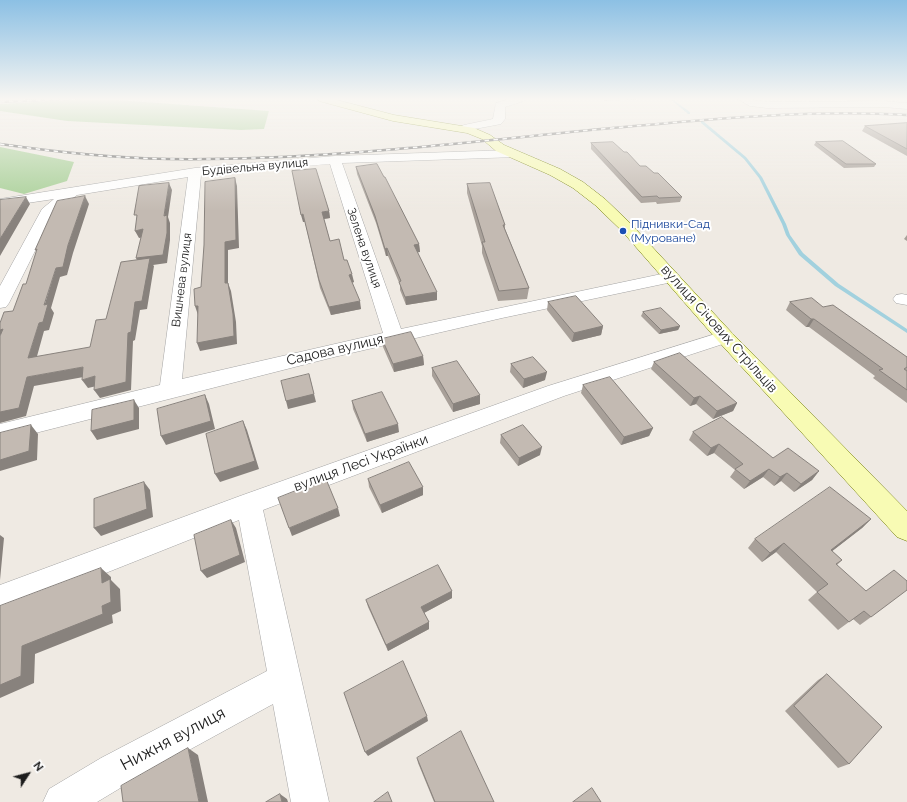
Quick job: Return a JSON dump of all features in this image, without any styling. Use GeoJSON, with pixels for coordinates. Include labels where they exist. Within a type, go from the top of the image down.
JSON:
{"type":"FeatureCollection","features":[{"type":"Feature","properties":{"kind":"street","name":"вулиця Січових Стрільців"},"geometry":{"type":"LineString","coordinates":[[483,136],[496,146],[555,172],[578,185],[620,221],[725,337],[907,529]]}},
{"type":"Feature","properties":{"kind":"street","name":"Будівельна вулиця"},"geometry":{"type":"LineString","coordinates":[[0,203],[195,172],[335,160],[512,154]]}},
{"type":"Feature","properties":{"kind":"street","name":"Зелена вулиця"},"geometry":{"type":"LineString","coordinates":[[335,160],[394,336]]}},
{"type":"Feature","properties":{"kind":"street","name":"Вишнева вулиця"},"geometry":{"type":"LineString","coordinates":[[170,388],[195,172]]}},
{"type":"Feature","properties":{"kind":"street"},"geometry":{"type":"LineString","coordinates":[[0,303],[49,209],[73,191]]}},
{"type":"Feature","properties":{"kind":"street","name":"Садова вулиця"},"geometry":{"type":"LineString","coordinates":[[0,433],[170,388],[394,336],[538,304],[672,277]]}},
{"type":"Feature","properties":{"kind":"street","name":"вулиця Лесі Українки"},"geometry":{"type":"LineString","coordinates":[[0,600],[249,504],[556,391],[725,337]]}},
{"type":"Feature","properties":{"kind":"street"},"geometry":{"type":"LineString","coordinates":[[249,504],[310,802]]}},
{"type":"Feature","properties":{"kind":"street","name":"Нижня вулиця"},"geometry":{"type":"LineString","coordinates":[[62,802],[114,771],[286,679]]}},
{"type":"Feature","properties":{"kind":"green space"},"geometry":{"type":"Polygon","coordinates":[[[0,147],[74,162],[67,181],[24,194],[0,188],[0,147]]]}},
{"type":"Feature","properties":{"kind":"building"},"geometry":{"type":"Polygon","coordinates":[[[884,136],[907,136],[907,149],[884,136]]]}},
{"type":"Feature","properties":{"kind":"building"},"geometry":{"type":"Polygon","coordinates":[[[843,141],[876,164],[846,164],[816,142],[843,141]]]}},
{"type":"Feature","properties":{"kind":"building"},"geometry":{"type":"Polygon","coordinates":[[[613,142],[624,152],[627,152],[640,166],[646,166],[654,173],[658,173],[682,197],[642,197],[591,143],[613,142]]]}},
{"type":"Feature","properties":{"kind":"building"},"geometry":{"type":"Polygon","coordinates":[[[377,164],[419,244],[414,245],[437,292],[405,297],[399,282],[401,281],[387,248],[385,249],[375,216],[356,167],[377,164]]]}},
{"type":"Feature","properties":{"kind":"building"},"geometry":{"type":"Polygon","coordinates":[[[316,169],[329,211],[322,212],[330,241],[339,239],[344,260],[347,260],[352,274],[349,275],[360,301],[329,307],[319,280],[303,214],[301,215],[292,171],[316,169]]]}},
{"type":"Feature","properties":{"kind":"building"},"geometry":{"type":"Polygon","coordinates":[[[235,178],[236,240],[225,242],[225,283],[228,283],[233,314],[234,336],[197,343],[198,306],[195,306],[194,289],[201,287],[204,245],[205,182],[235,178]]]}},
{"type":"Feature","properties":{"kind":"building"},"geometry":{"type":"Polygon","coordinates":[[[169,183],[164,216],[167,215],[167,233],[163,255],[136,258],[143,229],[135,231],[137,215],[134,215],[139,186],[169,183]]]}},
{"type":"Feature","properties":{"kind":"building"},"geometry":{"type":"Polygon","coordinates":[[[490,183],[505,225],[503,225],[529,288],[499,291],[482,242],[485,242],[467,184],[490,183]]]}},
{"type":"Feature","properties":{"kind":"building"},"geometry":{"type":"Polygon","coordinates":[[[85,196],[68,245],[63,267],[56,268],[44,305],[48,304],[43,322],[39,323],[28,358],[90,347],[96,320],[106,319],[121,262],[150,258],[142,301],[135,302],[131,332],[128,333],[126,382],[94,390],[95,376],[82,380],[83,367],[27,377],[19,408],[0,412],[0,336],[3,329],[0,330],[0,323],[4,312],[13,311],[23,284],[26,284],[37,249],[35,250],[57,201],[85,196]]]}},
{"type":"Feature","properties":{"kind":"building"},"geometry":{"type":"Polygon","coordinates":[[[26,197],[0,239],[0,200],[26,197]]]}},
{"type":"Feature","properties":{"kind":"building"},"geometry":{"type":"Polygon","coordinates":[[[576,296],[603,326],[574,333],[548,302],[576,296]]]}},
{"type":"Feature","properties":{"kind":"building"},"geometry":{"type":"Polygon","coordinates":[[[812,298],[823,307],[833,305],[907,357],[907,367],[904,369],[907,371],[907,390],[879,370],[883,369],[814,319],[811,319],[790,302],[812,298]]]}},
{"type":"Feature","properties":{"kind":"building"},"geometry":{"type":"Polygon","coordinates":[[[661,308],[680,326],[661,330],[643,312],[661,308]]]}},
{"type":"Feature","properties":{"kind":"building"},"geometry":{"type":"Polygon","coordinates":[[[411,332],[423,356],[393,364],[382,339],[411,332]]]}},
{"type":"Feature","properties":{"kind":"building"},"geometry":{"type":"Polygon","coordinates":[[[680,353],[737,403],[717,411],[700,396],[694,398],[654,362],[680,353]]]}},
{"type":"Feature","properties":{"kind":"building"},"geometry":{"type":"Polygon","coordinates":[[[533,357],[547,372],[524,379],[511,364],[533,357]]]}},
{"type":"Feature","properties":{"kind":"building"},"geometry":{"type":"Polygon","coordinates":[[[457,361],[480,395],[453,404],[432,368],[457,361]]]}},
{"type":"Feature","properties":{"kind":"building"},"geometry":{"type":"Polygon","coordinates":[[[309,374],[314,394],[286,401],[281,381],[309,374]]]}},
{"type":"Feature","properties":{"kind":"building"},"geometry":{"type":"Polygon","coordinates":[[[610,377],[653,428],[624,437],[583,385],[610,377]]]}},
{"type":"Feature","properties":{"kind":"building"},"geometry":{"type":"Polygon","coordinates":[[[382,392],[398,424],[365,434],[352,401],[382,392]]]}},
{"type":"Feature","properties":{"kind":"building"},"geometry":{"type":"Polygon","coordinates":[[[205,395],[211,421],[161,436],[157,409],[205,395]]]}},
{"type":"Feature","properties":{"kind":"building"},"geometry":{"type":"Polygon","coordinates":[[[134,400],[134,420],[91,431],[92,410],[134,400]]]}},
{"type":"Feature","properties":{"kind":"building"},"geometry":{"type":"Polygon","coordinates":[[[722,417],[773,458],[788,448],[819,471],[801,484],[787,473],[780,477],[769,469],[750,481],[735,469],[743,464],[719,444],[711,448],[693,432],[722,417]]]}},
{"type":"Feature","properties":{"kind":"building"},"geometry":{"type":"Polygon","coordinates":[[[243,421],[255,461],[215,474],[206,434],[243,421]]]}},
{"type":"Feature","properties":{"kind":"building"},"geometry":{"type":"Polygon","coordinates":[[[31,425],[29,451],[0,460],[0,433],[31,425]]]}},
{"type":"Feature","properties":{"kind":"building"},"geometry":{"type":"Polygon","coordinates":[[[523,425],[542,447],[519,458],[501,435],[523,425]]]}},
{"type":"Feature","properties":{"kind":"building"},"geometry":{"type":"Polygon","coordinates":[[[409,462],[423,487],[380,505],[368,479],[409,462]]]}},
{"type":"Feature","properties":{"kind":"building"},"geometry":{"type":"Polygon","coordinates":[[[326,479],[338,508],[289,528],[278,498],[326,479]]]}},
{"type":"Feature","properties":{"kind":"building"},"geometry":{"type":"Polygon","coordinates":[[[144,482],[147,509],[94,528],[94,499],[144,482]]]}},
{"type":"Feature","properties":{"kind":"building"},"geometry":{"type":"Polygon","coordinates":[[[830,487],[871,519],[831,550],[842,560],[836,564],[866,591],[894,570],[907,581],[907,590],[871,617],[864,611],[849,622],[817,592],[828,584],[784,543],[770,553],[755,539],[830,487]]]}},
{"type":"Feature","properties":{"kind":"building"},"geometry":{"type":"Polygon","coordinates":[[[231,520],[240,555],[201,571],[194,535],[231,520]]]}},
{"type":"Feature","properties":{"kind":"building"},"geometry":{"type":"Polygon","coordinates":[[[438,565],[452,591],[421,607],[429,622],[386,645],[366,600],[438,565]]]}},
{"type":"Feature","properties":{"kind":"building"},"geometry":{"type":"Polygon","coordinates":[[[101,568],[102,583],[110,579],[111,602],[102,606],[103,614],[22,646],[21,676],[0,685],[0,606],[101,568]]]}},
{"type":"Feature","properties":{"kind":"building"},"geometry":{"type":"Polygon","coordinates":[[[403,661],[427,716],[365,752],[344,693],[403,661]]]}},
{"type":"Feature","properties":{"kind":"building"},"geometry":{"type":"Polygon","coordinates":[[[827,674],[882,727],[849,764],[794,706],[827,674]]]}},
{"type":"Feature","properties":{"kind":"building"},"geometry":{"type":"Polygon","coordinates":[[[461,731],[494,802],[435,802],[417,758],[461,731]]]}},
{"type":"Feature","properties":{"kind":"building"},"geometry":{"type":"Polygon","coordinates":[[[188,748],[199,802],[123,802],[121,786],[188,748]]]}},
{"type":"Feature","properties":{"kind":"building"},"geometry":{"type":"Polygon","coordinates":[[[592,788],[601,802],[573,802],[592,788]]]}},
{"type":"Feature","properties":{"kind":"building"},"geometry":{"type":"Polygon","coordinates":[[[388,792],[392,802],[374,802],[388,792]]]}},
{"type":"Feature","properties":{"kind":"building"},"geometry":{"type":"Polygon","coordinates":[[[280,794],[282,802],[266,802],[280,794]]]}},
{"type":"Feature","properties":{"kind":"waterway"},"geometry":{"type":"LineString","coordinates":[[719,136],[745,158],[761,178],[788,235],[801,254],[837,285],[907,331]]}},
{"type":"Feature","properties":{"kind":"railway"},"geometry":{"type":"LineString","coordinates":[[0,144],[42,150],[126,157],[222,159],[385,150],[526,136]]}},
{"type":"Feature","properties":{"kind":"place","name":"Піднивки-Сад (Муроване)"},"geometry":{"type":"Point","coordinates":[623,231]}}]}
